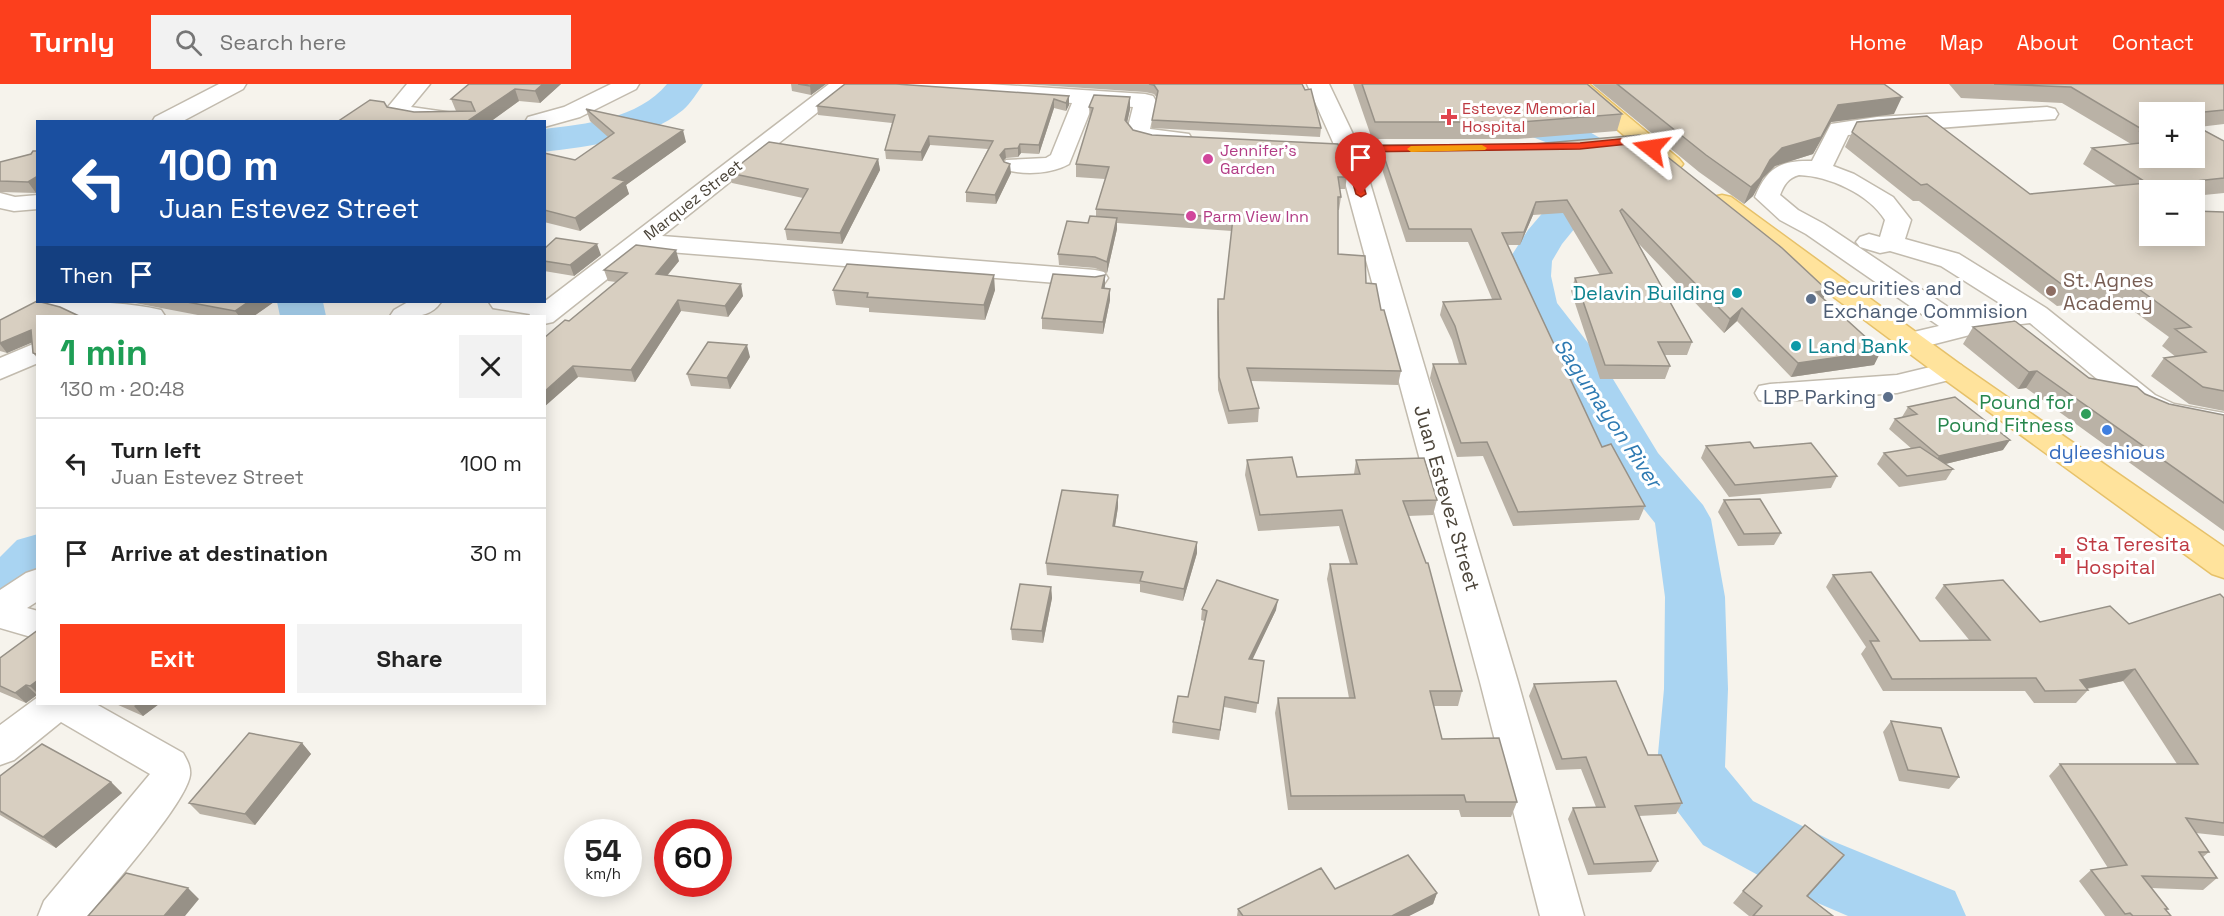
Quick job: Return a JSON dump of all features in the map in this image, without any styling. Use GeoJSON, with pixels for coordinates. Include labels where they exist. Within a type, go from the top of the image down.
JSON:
{"type":"FeatureCollection","features":[{"type":"Feature","properties":{"kind":"main road"},"geometry":{"type":"LineString","coordinates":[[1576,84],[1640,140],[1694,182],[1951,371],[2224,565]]}},
{"type":"Feature","properties":{"kind":"street"},"geometry":{"type":"LineString","coordinates":[[167,120],[235,84]]}},
{"type":"Feature","properties":{"kind":"street"},"geometry":{"type":"LineString","coordinates":[[419,84],[401,102],[399,107],[401,112],[441,120]]}},
{"type":"Feature","properties":{"kind":"street"},"geometry":{"type":"LineString","coordinates":[[543,120],[572,112],[628,84]]}},
{"type":"Feature","properties":{"kind":"street","name":"Marquez Street"},"geometry":{"type":"LineString","coordinates":[[548,313],[842,84]]}},
{"type":"Feature","properties":{"kind":"street"},"geometry":{"type":"LineString","coordinates":[[893,84],[1085,98],[1152,95],[1138,131],[1142,135],[1152,138],[1198,140]]}},
{"type":"Feature","properties":{"kind":"street","name":"Juan Estevez Street"},"geometry":{"type":"LineString","coordinates":[[1318,84],[1348,149],[1496,671],[1562,916]]}},
{"type":"Feature","properties":{"kind":"street"},"geometry":{"type":"LineString","coordinates":[[1014,165],[1050,165],[1060,159],[1085,98]]}},
{"type":"Feature","properties":{"kind":"street"},"geometry":{"type":"LineString","coordinates":[[1820,170],[1839,129],[1877,124],[2047,114]]}},
{"type":"Feature","properties":{"kind":"street"},"geometry":{"type":"LineString","coordinates":[[1607,143],[1640,140]]}},
{"type":"Feature","properties":{"kind":"street"},"geometry":{"type":"LineString","coordinates":[[1886,244],[1898,220],[1890,207],[1848,180],[1820,170],[1790,169],[1779,174],[1770,186],[1767,197],[1789,215],[1815,229],[1962,328]]}},
{"type":"Feature","properties":{"kind":"street"},"geometry":{"type":"LineString","coordinates":[[0,200],[14,204],[36,202]]}},
{"type":"Feature","properties":{"kind":"street"},"geometry":{"type":"LineString","coordinates":[[1735,212],[1779,206]]}},
{"type":"Feature","properties":{"kind":"street"},"geometry":{"type":"LineString","coordinates":[[1815,229],[1950,260],[2036,314],[2144,402],[2167,412],[2224,423]]}},
{"type":"Feature","properties":{"kind":"street"},"geometry":{"type":"LineString","coordinates":[[640,242],[1095,278]]}},
{"type":"Feature","properties":{"kind":"street"},"geometry":{"type":"LineString","coordinates":[[1886,244],[2005,318]]}},
{"type":"Feature","properties":{"kind":"street"},"geometry":{"type":"LineString","coordinates":[[406,315],[425,303]]}},
{"type":"Feature","properties":{"kind":"street"},"geometry":{"type":"LineString","coordinates":[[507,303],[548,313]]}},
{"type":"Feature","properties":{"kind":"street"},"geometry":{"type":"LineString","coordinates":[[57,305],[109,314],[130,315]]}},
{"type":"Feature","properties":{"kind":"street"},"geometry":{"type":"LineString","coordinates":[[1911,341],[2005,318],[2036,314]]}},
{"type":"Feature","properties":{"kind":"street"},"geometry":{"type":"LineString","coordinates":[[0,370],[36,352]]}},
{"type":"Feature","properties":{"kind":"street"},"geometry":{"type":"LineString","coordinates":[[1770,393],[1897,384],[1951,371]]}},
{"type":"Feature","properties":{"kind":"street"},"geometry":{"type":"LineString","coordinates":[[0,609],[36,583]]}},
{"type":"Feature","properties":{"kind":"street"},"geometry":{"type":"LineString","coordinates":[[0,614],[36,624]]}},
{"type":"Feature","properties":{"kind":"street"},"geometry":{"type":"LineString","coordinates":[[0,748],[55,705]]}},
{"type":"Feature","properties":{"kind":"street"},"geometry":{"type":"LineString","coordinates":[[60,916],[166,788],[170,774],[169,765],[65,705]]}},
{"type":"Feature","properties":{"kind":"building"},"geometry":{"type":"Polygon","coordinates":[[[469,84],[543,84],[535,91],[515,89],[469,120],[340,120],[370,100],[384,102],[387,107],[414,112],[475,111],[471,102],[451,99],[469,84]]]}},
{"type":"Feature","properties":{"kind":"building"},"geometry":{"type":"Polygon","coordinates":[[[845,84],[896,84],[1069,96],[1066,103],[1054,99],[1039,145],[1020,144],[1018,148],[1005,149],[1000,155],[1004,162],[1010,164],[995,195],[966,192],[993,141],[929,136],[921,152],[885,150],[895,115],[817,106],[845,84]]]}},
{"type":"Feature","properties":{"kind":"building"},"geometry":{"type":"Polygon","coordinates":[[[1149,84],[1302,84],[1305,90],[1311,89],[1321,128],[1152,120],[1158,91],[1154,85],[1149,84]]]}},
{"type":"Feature","properties":{"kind":"building"},"geometry":{"type":"Polygon","coordinates":[[[1362,84],[1587,84],[1622,114],[1522,122],[1375,122],[1362,84]]]}},
{"type":"Feature","properties":{"kind":"building"},"geometry":{"type":"Polygon","coordinates":[[[1617,84],[1884,84],[1902,97],[1838,105],[1821,137],[1782,148],[1770,160],[1760,178],[1751,187],[1706,155],[1617,84]]]}},
{"type":"Feature","properties":{"kind":"building"},"geometry":{"type":"Polygon","coordinates":[[[1994,84],[2224,84],[2224,110],[2205,112],[2205,102],[2139,102],[2139,127],[2071,87],[1994,84]]]}},
{"type":"Feature","properties":{"kind":"building"},"geometry":{"type":"Polygon","coordinates":[[[1094,95],[1130,97],[1125,120],[1133,130],[1152,135],[1338,144],[1347,177],[1338,177],[1341,197],[1338,197],[1338,254],[1365,256],[1366,283],[1376,284],[1381,310],[1384,310],[1401,371],[1247,368],[1259,408],[1229,411],[1219,377],[1218,299],[1224,299],[1233,218],[1096,209],[1109,167],[1076,164],[1093,108],[1089,107],[1094,95]]]}},
{"type":"Feature","properties":{"kind":"building"},"geometry":{"type":"Polygon","coordinates":[[[586,109],[683,130],[613,178],[625,181],[575,218],[546,211],[546,153],[575,160],[614,133],[586,109]]]}},
{"type":"Feature","properties":{"kind":"building"},"geometry":{"type":"Polygon","coordinates":[[[1927,116],[2030,194],[2139,184],[2139,246],[2205,246],[2205,211],[2224,212],[2224,391],[2203,387],[2164,358],[2206,352],[2175,329],[2191,327],[2129,282],[2068,289],[1927,184],[1921,185],[1852,132],[1857,122],[1927,116]]]}},
{"type":"Feature","properties":{"kind":"building"},"geometry":{"type":"Polygon","coordinates":[[[2205,131],[2224,141],[2224,178],[2142,180],[2092,148],[2139,143],[2139,168],[2205,168],[2205,131]]]}},
{"type":"Feature","properties":{"kind":"building"},"geometry":{"type":"Polygon","coordinates":[[[1640,135],[1782,248],[1827,290],[1816,292],[1881,351],[1798,363],[1742,308],[1730,319],[1622,209],[1620,211],[1692,342],[1658,342],[1670,366],[1605,365],[1575,278],[1612,273],[1567,200],[1536,202],[1524,232],[1502,233],[1602,447],[1611,444],[1645,506],[1518,512],[1487,442],[1461,443],[1433,364],[1466,364],[1455,326],[1443,302],[1501,299],[1471,229],[1409,229],[1380,145],[1521,145],[1640,135]]]}},
{"type":"Feature","properties":{"kind":"building"},"geometry":{"type":"Polygon","coordinates":[[[769,142],[878,159],[840,233],[785,229],[808,189],[729,173],[769,142]]]}},
{"type":"Feature","properties":{"kind":"building"},"geometry":{"type":"Polygon","coordinates":[[[36,151],[36,177],[28,182],[0,181],[0,162],[36,151]]]}},
{"type":"Feature","properties":{"kind":"building"},"geometry":{"type":"Polygon","coordinates":[[[1090,216],[1117,218],[1107,262],[1095,257],[1058,254],[1067,221],[1088,223],[1090,216]]]}},
{"type":"Feature","properties":{"kind":"building"},"geometry":{"type":"Polygon","coordinates":[[[556,238],[597,244],[570,265],[546,261],[546,247],[556,238]]]}},
{"type":"Feature","properties":{"kind":"building"},"geometry":{"type":"Polygon","coordinates":[[[636,245],[676,250],[656,274],[741,284],[725,306],[678,300],[631,370],[573,366],[546,390],[546,336],[565,320],[569,321],[627,273],[604,270],[636,245]]]}},
{"type":"Feature","properties":{"kind":"building"},"geometry":{"type":"Polygon","coordinates":[[[847,264],[994,275],[984,305],[867,297],[868,293],[833,290],[847,264]]]}},
{"type":"Feature","properties":{"kind":"building"},"geometry":{"type":"Polygon","coordinates":[[[1053,274],[1095,277],[1105,275],[1102,288],[1110,289],[1103,322],[1042,318],[1053,274]]]}},
{"type":"Feature","properties":{"kind":"building"},"geometry":{"type":"Polygon","coordinates":[[[36,302],[60,307],[77,315],[36,315],[36,354],[33,353],[31,330],[0,343],[0,320],[36,302]]]}},
{"type":"Feature","properties":{"kind":"building"},"geometry":{"type":"Polygon","coordinates":[[[192,303],[247,303],[235,311],[192,303]]]}},
{"type":"Feature","properties":{"kind":"building"},"geometry":{"type":"Polygon","coordinates":[[[2015,321],[2089,378],[2137,387],[2145,394],[2169,404],[2224,415],[2224,503],[2037,371],[2029,372],[1973,327],[2015,321]]]}},
{"type":"Feature","properties":{"kind":"building"},"geometry":{"type":"Polygon","coordinates":[[[708,342],[747,345],[727,378],[687,374],[708,342]]]}},
{"type":"Feature","properties":{"kind":"building"},"geometry":{"type":"Polygon","coordinates":[[[1955,397],[2010,440],[1939,456],[1895,419],[1917,414],[1908,407],[1955,397]]]}},
{"type":"Feature","properties":{"kind":"building"},"geometry":{"type":"Polygon","coordinates":[[[1750,442],[1754,448],[1811,443],[1837,476],[1735,485],[1706,446],[1750,442]]]}},
{"type":"Feature","properties":{"kind":"building"},"geometry":{"type":"Polygon","coordinates":[[[1920,447],[1953,469],[1907,476],[1884,453],[1920,447]]]}},
{"type":"Feature","properties":{"kind":"building"},"geometry":{"type":"Polygon","coordinates":[[[1292,457],[1297,477],[1360,474],[1356,460],[1424,458],[1437,500],[1403,501],[1426,563],[1428,563],[1462,691],[1430,691],[1442,739],[1499,738],[1517,802],[1466,802],[1464,795],[1291,796],[1278,698],[1355,698],[1330,564],[1357,564],[1342,510],[1260,515],[1247,460],[1292,457]]]}},
{"type":"Feature","properties":{"kind":"building"},"geometry":{"type":"Polygon","coordinates":[[[1062,490],[1118,495],[1113,526],[1197,542],[1184,589],[1140,581],[1143,572],[1046,563],[1062,490]]]}},
{"type":"Feature","properties":{"kind":"building"},"geometry":{"type":"Polygon","coordinates":[[[1760,499],[1781,533],[1744,534],[1724,500],[1760,499]]]}},
{"type":"Feature","properties":{"kind":"building"},"geometry":{"type":"Polygon","coordinates":[[[1871,572],[1920,641],[1990,640],[1944,585],[2003,580],[2040,622],[2110,606],[2129,624],[2220,594],[2224,598],[2224,823],[2186,818],[2209,852],[2199,852],[2217,878],[2142,876],[2171,916],[2133,916],[2130,913],[2125,914],[2091,870],[2127,865],[2060,764],[2198,764],[2135,669],[2080,680],[2088,690],[2045,691],[2036,678],[1892,679],[1870,641],[1879,641],[1833,575],[1871,572]]]}},
{"type":"Feature","properties":{"kind":"building"},"geometry":{"type":"Polygon","coordinates":[[[1217,580],[1278,600],[1249,659],[1264,661],[1258,703],[1225,697],[1220,730],[1173,722],[1178,696],[1188,697],[1207,611],[1202,609],[1217,580]]]}},
{"type":"Feature","properties":{"kind":"building"},"geometry":{"type":"Polygon","coordinates":[[[1020,584],[1051,587],[1042,631],[1011,629],[1020,584]]]}},
{"type":"Feature","properties":{"kind":"building"},"geometry":{"type":"Polygon","coordinates":[[[36,631],[36,682],[30,686],[26,685],[15,693],[0,686],[0,658],[36,631]]]}},
{"type":"Feature","properties":{"kind":"building"},"geometry":{"type":"Polygon","coordinates":[[[1616,681],[1648,755],[1661,755],[1682,803],[1635,806],[1658,861],[1594,864],[1573,808],[1605,807],[1586,757],[1562,759],[1534,684],[1616,681]]]}},
{"type":"Feature","properties":{"kind":"building"},"geometry":{"type":"Polygon","coordinates":[[[1891,721],[1941,728],[1959,777],[1908,770],[1891,721]]]}},
{"type":"Feature","properties":{"kind":"building"},"geometry":{"type":"Polygon","coordinates":[[[249,733],[302,743],[245,814],[189,803],[249,733]]]}},
{"type":"Feature","properties":{"kind":"building"},"geometry":{"type":"Polygon","coordinates":[[[42,744],[111,782],[43,837],[0,811],[0,776],[42,744]]]}},
{"type":"Feature","properties":{"kind":"building"},"geometry":{"type":"Polygon","coordinates":[[[1805,825],[1844,855],[1807,896],[1833,916],[1753,916],[1762,906],[1743,891],[1805,825]]]}},
{"type":"Feature","properties":{"kind":"building"},"geometry":{"type":"Polygon","coordinates":[[[1408,855],[1437,893],[1392,916],[1243,916],[1238,909],[1321,868],[1335,889],[1408,855]]]}},
{"type":"Feature","properties":{"kind":"building"},"geometry":{"type":"Polygon","coordinates":[[[126,873],[188,888],[164,916],[88,916],[126,873]]]}},
{"type":"Feature","properties":{"kind":"waterway"},"geometry":{"type":"LineString","coordinates":[[546,141],[592,133],[638,120],[669,103],[685,84]]}},
{"type":"Feature","properties":{"kind":"waterway","name":"Sagumayon River"},"geometry":{"type":"LineString","coordinates":[[1448,84],[1459,94],[1493,111],[1575,139],[1590,147],[1600,156],[1613,175],[1599,190],[1560,219],[1543,239],[1530,261],[1529,276],[1534,304],[1585,372],[1638,465],[1683,519],[1695,597],[1696,689],[1690,775],[1728,823],[1804,863],[1907,905],[1928,916]]}},
{"type":"Feature","properties":{"kind":"waterway"},"geometry":{"type":"LineString","coordinates":[[300,303],[303,315]]}},
{"type":"Feature","properties":{"kind":"waterway"},"geometry":{"type":"LineString","coordinates":[[0,588],[27,568],[36,557]]}},
{"type":"Feature","properties":{"kind":"slow traffic"},"geometry":{"type":"LineString","coordinates":[[1411,149],[1482,148]]}},
{"type":"Feature","properties":{"kind":"place","name":"Estevez Memorial Hospital"},"geometry":{"type":"Point","coordinates":[1449,117]}},
{"type":"Feature","properties":{"kind":"place","name":"Jennifer's Garden"},"geometry":{"type":"Point","coordinates":[1208,159]}},
{"type":"Feature","properties":{"kind":"place","name":"Parm View Inn"},"geometry":{"type":"Point","coordinates":[1191,216]}},
{"type":"Feature","properties":{"kind":"place","name":"St. Agnes Academy"},"geometry":{"type":"Point","coordinates":[2051,291]}},
{"type":"Feature","properties":{"kind":"place","name":"Delavin Building"},"geometry":{"type":"Point","coordinates":[1737,293]}},
{"type":"Feature","properties":{"kind":"place","name":"Securities and Exchange Commision"},"geometry":{"type":"Point","coordinates":[1811,299]}},
{"type":"Feature","properties":{"kind":"place","name":"Land Bank"},"geometry":{"type":"Point","coordinates":[1796,346]}},
{"type":"Feature","properties":{"kind":"place","name":"LBP Parking"},"geometry":{"type":"Point","coordinates":[1888,397]}},
{"type":"Feature","properties":{"kind":"place","name":"Pound for Pound Fitness"},"geometry":{"type":"Point","coordinates":[2086,414]}},
{"type":"Feature","properties":{"kind":"place","name":"dyleeshious"},"geometry":{"type":"Point","coordinates":[2107,430]}},
{"type":"Feature","properties":{"kind":"place","name":"Sta Teresita Hospital"},"geometry":{"type":"Point","coordinates":[2063,556]}},
{"type":"Feature","properties":{"kind":"route"},"geometry":{"type":"LineString","coordinates":[[1361,194],[1348,149],[1580,146],[1640,140],[1651,148]]}}]}
